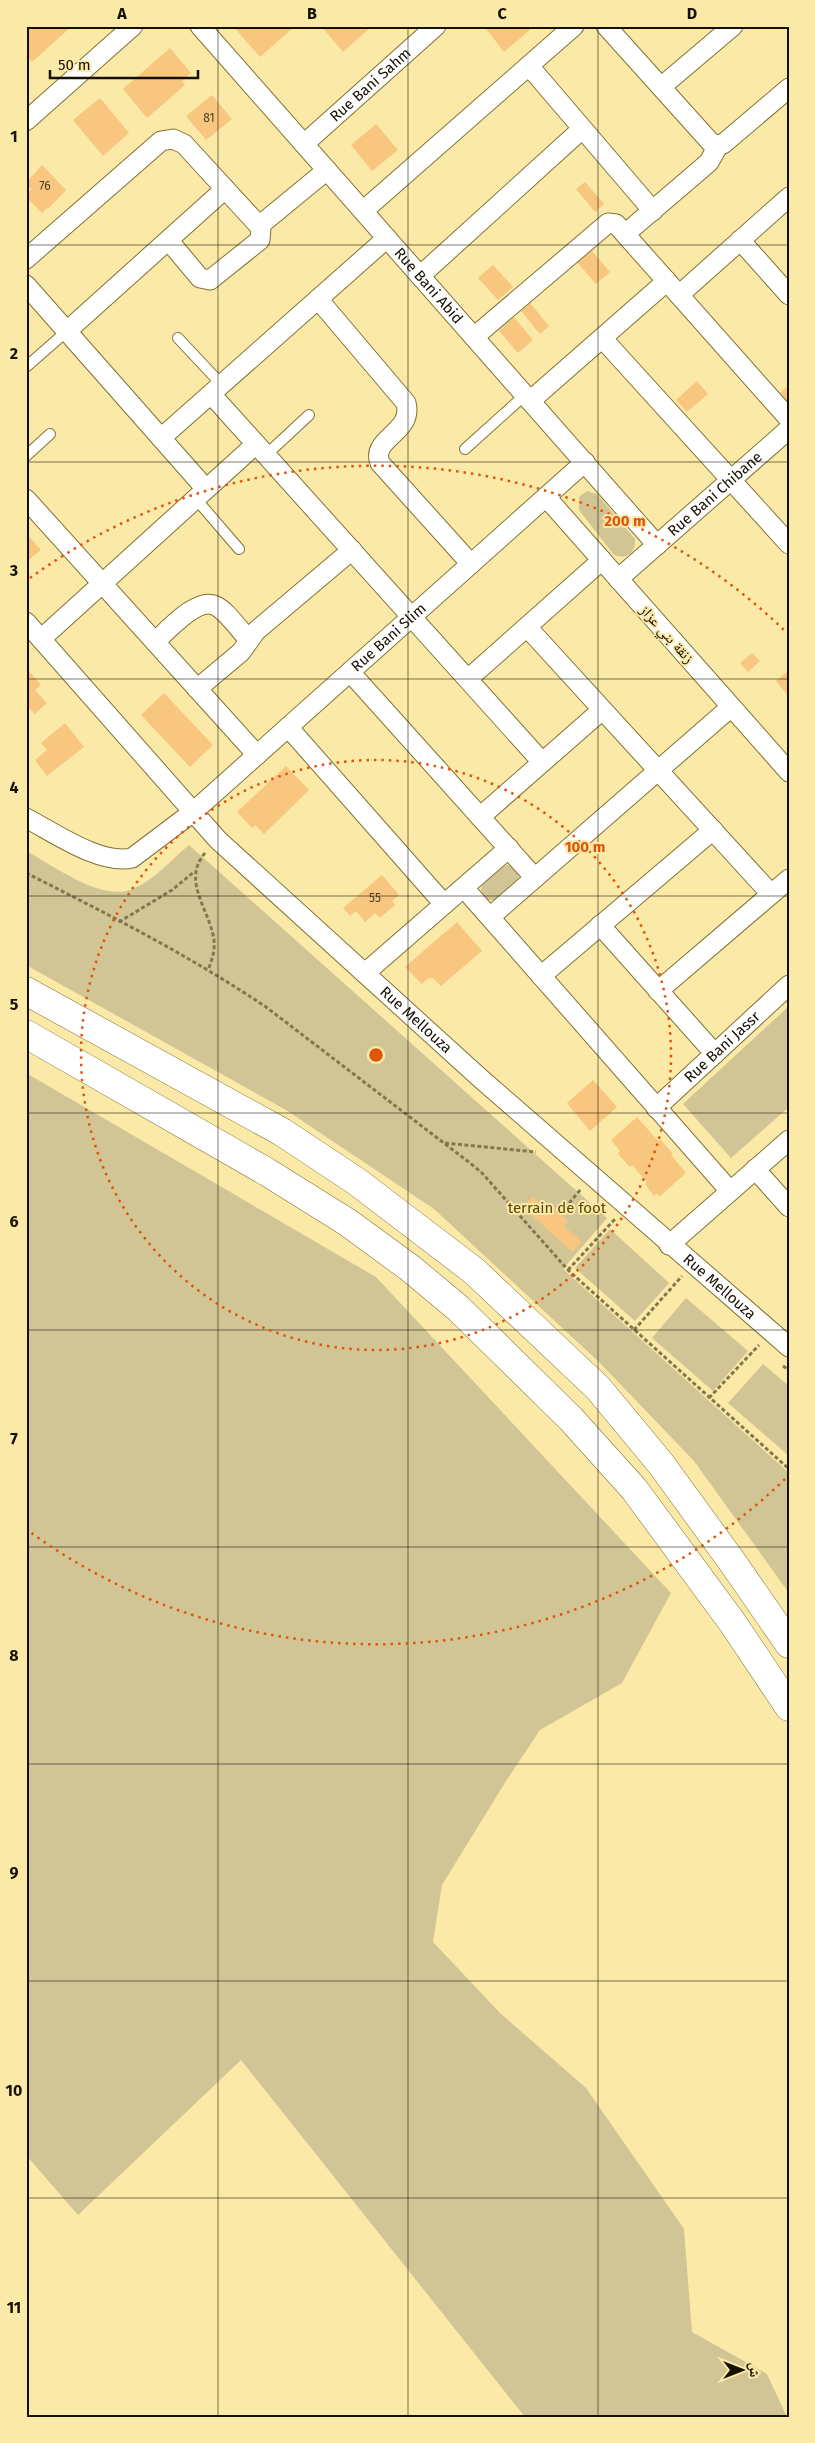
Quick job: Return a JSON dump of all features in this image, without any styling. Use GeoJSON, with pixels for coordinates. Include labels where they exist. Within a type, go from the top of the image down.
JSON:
{"type":"FeatureCollection","features":[{"type":"Feature","properties":{"kind":"highway"},"geometry":{"type":"LineString","coordinates":[[26,991],[282,1132],[356,1181],[474,1271],[598,1388],[661,1464],[734,1563],[789,1644]]}},
{"type":"Feature","properties":{"kind":"highway"},"geometry":{"type":"LineString","coordinates":[[26,1034],[275,1177],[347,1222],[410,1268],[458,1308],[571,1419],[634,1490],[732,1622],[789,1707]]}},
{"type":"Feature","properties":{"kind":"street"},"geometry":{"type":"LineString","coordinates":[[26,121],[133,26]]}},
{"type":"Feature","properties":{"kind":"street","name":"Rue Bani Abid"},"geometry":{"type":"LineString","coordinates":[[200,26],[657,545]]}},
{"type":"Feature","properties":{"kind":"street","name":"Rue Bani Sahm"},"geometry":{"type":"LineString","coordinates":[[304,144],[436,26]]}},
{"type":"Feature","properties":{"kind":"street"},"geometry":{"type":"LineString","coordinates":[[363,212],[574,26]]}},
{"type":"Feature","properties":{"kind":"street"},"geometry":{"type":"LineString","coordinates":[[606,26],[709,142],[718,146]]}},
{"type":"Feature","properties":{"kind":"street"},"geometry":{"type":"LineString","coordinates":[[661,87],[724,29]]}},
{"type":"Feature","properties":{"kind":"street"},"geometry":{"type":"LineString","coordinates":[[529,66],[653,211]]}},
{"type":"Feature","properties":{"kind":"street"},"geometry":{"type":"LineString","coordinates":[[625,234],[709,162],[718,146],[786,94]]}},
{"type":"Feature","properties":{"kind":"street"},"geometry":{"type":"LineString","coordinates":[[420,276],[582,129]]}},
{"type":"Feature","properties":{"kind":"street"},"geometry":{"type":"LineString","coordinates":[[26,258],[161,141],[168,139],[179,140],[262,231],[260,240],[210,280],[200,278],[169,241]]}},
{"type":"Feature","properties":{"kind":"street"},"geometry":{"type":"LineString","coordinates":[[259,226],[327,170]]}},
{"type":"Feature","properties":{"kind":"street"},"geometry":{"type":"LineString","coordinates":[[67,331],[225,189]]}},
{"type":"Feature","properties":{"kind":"street"},"geometry":{"type":"LineString","coordinates":[[528,398],[602,338],[740,240],[789,197]]}},
{"type":"Feature","properties":{"kind":"street"},"geometry":{"type":"LineString","coordinates":[[474,338],[608,223],[616,224],[789,419]]}},
{"type":"Feature","properties":{"kind":"street"},"geometry":{"type":"LineString","coordinates":[[161,438],[387,238]]}},
{"type":"Feature","properties":{"kind":"street"},"geometry":{"type":"LineString","coordinates":[[740,240],[789,295]]}},
{"type":"Feature","properties":{"kind":"street"},"geometry":{"type":"LineString","coordinates":[[26,285],[161,438],[201,494]]}},
{"type":"Feature","properties":{"kind":"street"},"geometry":{"type":"LineString","coordinates":[[318,299],[406,403],[408,416],[405,422],[380,448],[378,458],[380,463],[471,564]]}},
{"type":"Feature","properties":{"kind":"street"},"geometry":{"type":"LineString","coordinates":[[602,338],[789,544]]}},
{"type":"Feature","properties":{"kind":"street"},"geometry":{"type":"LineString","coordinates":[[216,390],[261,449],[542,762]]}},
{"type":"Feature","properties":{"kind":"street","name":"Rue Bani Chibane"},"geometry":{"type":"LineString","coordinates":[[618,579],[789,429]]}},
{"type":"Feature","properties":{"kind":"street"},"geometry":{"type":"LineString","coordinates":[[41,639],[201,494],[261,449]]}},
{"type":"Feature","properties":{"kind":"street","name":"Rue Bani Slim"},"geometry":{"type":"LineString","coordinates":[[193,812],[584,462]]}},
{"type":"Feature","properties":{"kind":"street","name":"زنقة بني عزاز"},"geometry":{"type":"LineString","coordinates":[[546,497],[789,772]]}},
{"type":"Feature","properties":{"kind":"street"},"geometry":{"type":"LineString","coordinates":[[26,499],[154,642],[258,754]]}},
{"type":"Feature","properties":{"kind":"street"},"geometry":{"type":"LineString","coordinates":[[197,689],[241,652],[249,640],[352,550]]}},
{"type":"Feature","properties":{"kind":"street"},"geometry":{"type":"LineString","coordinates":[[468,679],[602,560]]}},
{"type":"Feature","properties":{"kind":"street"},"geometry":{"type":"LineString","coordinates":[[154,642],[194,608],[208,603],[218,607],[249,640]]}},
{"type":"Feature","properties":{"kind":"street","name":"Rue Mellouza"},"geometry":{"type":"LineString","coordinates":[[26,622],[218,840],[670,1245],[789,1347]]}},
{"type":"Feature","properties":{"kind":"street"},"geometry":{"type":"LineString","coordinates":[[527,627],[771,894]]}},
{"type":"Feature","properties":{"kind":"street"},"geometry":{"type":"LineString","coordinates":[[350,672],[536,878]]}},
{"type":"Feature","properties":{"kind":"street"},"geometry":{"type":"LineString","coordinates":[[490,917],[731,707]]}},
{"type":"Feature","properties":{"kind":"street"},"geometry":{"type":"LineString","coordinates":[[480,817],[602,710]]}},
{"type":"Feature","properties":{"kind":"street"},"geometry":{"type":"LineString","coordinates":[[288,727],[444,904]]}},
{"type":"Feature","properties":{"kind":"street"},"geometry":{"type":"LineString","coordinates":[[26,818],[100,856],[123,860],[132,858],[193,812]]}},
{"type":"Feature","properties":{"kind":"street"},"geometry":{"type":"LineString","coordinates":[[541,976],[713,830]]}},
{"type":"Feature","properties":{"kind":"street"},"geometry":{"type":"LineString","coordinates":[[365,973],[509,848]]}},
{"type":"Feature","properties":{"kind":"street"},"geometry":{"type":"LineString","coordinates":[[658,990],[789,879]]}},
{"type":"Feature","properties":{"kind":"street"},"geometry":{"type":"LineString","coordinates":[[464,888],[730,1191]]}},
{"type":"Feature","properties":{"kind":"street"},"geometry":{"type":"LineString","coordinates":[[600,925],[714,1054]]}},
{"type":"Feature","properties":{"kind":"street","name":"Rue Bani Jassr"},"geometry":{"type":"LineString","coordinates":[[656,1108],[789,986]]}},
{"type":"Feature","properties":{"kind":"street"},"geometry":{"type":"LineString","coordinates":[[670,1245],[789,1140]]}},
{"type":"Feature","properties":{"kind":"street"},"geometry":{"type":"LineString","coordinates":[[755,1169],[789,1207]]}},
{"type":"Feature","properties":{"kind":"lane"},"geometry":{"type":"LineString","coordinates":[[26,367],[67,331]]}},
{"type":"Feature","properties":{"kind":"lane"},"geometry":{"type":"LineString","coordinates":[[178,338],[216,390]]}},
{"type":"Feature","properties":{"kind":"lane"},"geometry":{"type":"LineString","coordinates":[[465,448],[528,398]]}},
{"type":"Feature","properties":{"kind":"lane"},"geometry":{"type":"LineString","coordinates":[[261,449],[309,414]]}},
{"type":"Feature","properties":{"kind":"lane"},"geometry":{"type":"LineString","coordinates":[[26,456],[50,434]]}},
{"type":"Feature","properties":{"kind":"lane"},"geometry":{"type":"LineString","coordinates":[[201,494],[239,549]]}},
{"type":"Feature","properties":{"kind":"path"},"geometry":{"type":"LineString","coordinates":[[208,970],[213,960],[214,938],[198,894],[195,872],[200,858],[218,840]]}},
{"type":"Feature","properties":{"kind":"path"},"geometry":{"type":"LineString","coordinates":[[119,922],[195,872]]}},
{"type":"Feature","properties":{"kind":"path"},"geometry":{"type":"LineString","coordinates":[[26,873],[208,970],[266,1007],[444,1143],[482,1173],[568,1270],[789,1469]]}},
{"type":"Feature","properties":{"kind":"path"},"geometry":{"type":"LineString","coordinates":[[444,1143],[542,1153]]}},
{"type":"Feature","properties":{"kind":"path"},"geometry":{"type":"LineString","coordinates":[[565,1208],[582,1189]]}},
{"type":"Feature","properties":{"kind":"path"},"geometry":{"type":"LineString","coordinates":[[568,1270],[615,1218]]}},
{"type":"Feature","properties":{"kind":"path"},"geometry":{"type":"LineString","coordinates":[[634,1330],[692,1264]]}},
{"type":"Feature","properties":{"kind":"path"},"geometry":{"type":"LineString","coordinates":[[709,1398],[759,1344]]}},
{"type":"Feature","properties":{"kind":"green space"},"geometry":{"type":"Polygon","coordinates":[[[587,491],[597,494],[635,539],[632,552],[626,556],[614,555],[579,510],[579,497],[587,491]]]}},
{"type":"Feature","properties":{"kind":"green space","name":"terrain de foot"},"geometry":{"type":"Polygon","coordinates":[[[189,845],[607,1218],[563,1269],[789,1473],[789,1593],[694,1461],[599,1362],[434,1209],[286,1110],[26,965],[26,851],[79,881],[109,891],[122,892],[142,884],[189,845]]]}},
{"type":"Feature","properties":{"kind":"green space"},"geometry":{"type":"Polygon","coordinates":[[[509,865],[518,872],[519,881],[497,900],[486,900],[481,890],[484,882],[496,870],[509,865]]]}},
{"type":"Feature","properties":{"kind":"green space"},"geometry":{"type":"Polygon","coordinates":[[[789,1006],[789,1107],[731,1158],[683,1104],[789,1006]]]}},
{"type":"Feature","properties":{"kind":"green space"},"geometry":{"type":"Polygon","coordinates":[[[26,1073],[376,1277],[671,1593],[622,1683],[540,1730],[442,1885],[433,1942],[500,2013],[586,2088],[684,2229],[692,2332],[767,2374],[787,2417],[525,2417],[241,2060],[78,2215],[26,2155],[26,1073]]]}},
{"type":"Feature","properties":{"kind":"green space"},"geometry":{"type":"Polygon","coordinates":[[[610,1229],[669,1283],[635,1321],[575,1268],[610,1229]]]}},
{"type":"Feature","properties":{"kind":"green space"},"geometry":{"type":"Polygon","coordinates":[[[686,1298],[748,1351],[713,1391],[652,1338],[686,1298]]]}},
{"type":"Feature","properties":{"kind":"green space"},"geometry":{"type":"Polygon","coordinates":[[[763,1364],[789,1386],[789,1456],[728,1403],[763,1364]]]}},
{"type":"Feature","properties":{"kind":"building"},"geometry":{"type":"Polygon","coordinates":[[[26,26],[72,26],[32,62],[26,55],[26,26]]]}},
{"type":"Feature","properties":{"kind":"building"},"geometry":{"type":"Polygon","coordinates":[[[233,26],[295,26],[260,57],[233,26]]]}},
{"type":"Feature","properties":{"kind":"building"},"geometry":{"type":"Polygon","coordinates":[[[321,26],[372,26],[343,52],[321,26]]]}},
{"type":"Feature","properties":{"kind":"building"},"geometry":{"type":"Polygon","coordinates":[[[484,26],[526,26],[530,30],[504,52],[484,26]]]}},
{"type":"Feature","properties":{"kind":"building"},"geometry":{"type":"Polygon","coordinates":[[[170,48],[191,73],[182,81],[185,85],[147,118],[123,89],[170,48]]]}},
{"type":"Feature","properties":{"kind":"building"},"geometry":{"type":"Polygon","coordinates":[[[212,95],[232,119],[206,140],[186,116],[212,95]]]}},
{"type":"Feature","properties":{"kind":"building"},"geometry":{"type":"Polygon","coordinates":[[[100,98],[129,133],[103,156],[73,120],[100,98]]]}},
{"type":"Feature","properties":{"kind":"building"},"geometry":{"type":"Polygon","coordinates":[[[376,124],[398,150],[372,171],[351,145],[376,124]]]}},
{"type":"Feature","properties":{"kind":"building"},"geometry":{"type":"Polygon","coordinates":[[[42,165],[66,190],[42,213],[26,197],[31,189],[26,183],[42,165]]]}},
{"type":"Feature","properties":{"kind":"building"},"geometry":{"type":"Polygon","coordinates":[[[585,182],[604,204],[595,212],[576,189],[585,182]]]}},
{"type":"Feature","properties":{"kind":"building"},"geometry":{"type":"Polygon","coordinates":[[[590,249],[610,272],[596,284],[576,261],[590,249]]]}},
{"type":"Feature","properties":{"kind":"building"},"geometry":{"type":"Polygon","coordinates":[[[493,265],[513,287],[498,300],[478,278],[493,265]]]}},
{"type":"Feature","properties":{"kind":"building"},"geometry":{"type":"Polygon","coordinates":[[[530,303],[549,326],[540,334],[521,311],[530,303]]]}},
{"type":"Feature","properties":{"kind":"building"},"geometry":{"type":"Polygon","coordinates":[[[514,317],[533,340],[518,353],[499,331],[514,317]]]}},
{"type":"Feature","properties":{"kind":"building"},"geometry":{"type":"Polygon","coordinates":[[[697,381],[708,394],[687,412],[676,400],[697,381]]]}},
{"type":"Feature","properties":{"kind":"building"},"geometry":{"type":"Polygon","coordinates":[[[789,385],[789,403],[780,393],[789,385]]]}},
{"type":"Feature","properties":{"kind":"building"},"geometry":{"type":"Polygon","coordinates":[[[26,533],[41,550],[26,562],[26,533]]]}},
{"type":"Feature","properties":{"kind":"building"},"geometry":{"type":"Polygon","coordinates":[[[752,653],[760,661],[748,672],[740,663],[752,653]]]}},
{"type":"Feature","properties":{"kind":"building"},"geometry":{"type":"Polygon","coordinates":[[[789,670],[789,697],[776,681],[789,670]]]}},
{"type":"Feature","properties":{"kind":"building"},"geometry":{"type":"Polygon","coordinates":[[[29,671],[41,685],[35,690],[47,703],[35,714],[30,709],[26,712],[26,673],[29,671]]]}},
{"type":"Feature","properties":{"kind":"building"},"geometry":{"type":"Polygon","coordinates":[[[164,693],[213,745],[190,767],[141,715],[164,693]]]}},
{"type":"Feature","properties":{"kind":"building"},"geometry":{"type":"Polygon","coordinates":[[[65,723],[84,747],[47,776],[35,760],[47,750],[41,743],[65,723]]]}},
{"type":"Feature","properties":{"kind":"building"},"geometry":{"type":"Polygon","coordinates":[[[286,766],[309,790],[264,834],[255,825],[252,828],[237,812],[286,766]]]}},
{"type":"Feature","properties":{"kind":"building"},"geometry":{"type":"Polygon","coordinates":[[[382,875],[399,895],[392,901],[395,905],[380,918],[375,913],[365,922],[356,911],[350,916],[343,908],[382,875]]]}},
{"type":"Feature","properties":{"kind":"building"},"geometry":{"type":"Polygon","coordinates":[[[457,922],[482,951],[441,986],[433,978],[427,979],[422,984],[405,967],[457,922]]]}},
{"type":"Feature","properties":{"kind":"building"},"geometry":{"type":"Polygon","coordinates":[[[593,1080],[617,1107],[590,1131],[567,1103],[593,1080]]]}},
{"type":"Feature","properties":{"kind":"building"},"geometry":{"type":"Polygon","coordinates":[[[637,1117],[658,1141],[660,1139],[686,1173],[659,1197],[657,1193],[654,1196],[645,1184],[647,1182],[632,1165],[630,1167],[618,1154],[620,1151],[611,1140],[637,1117]]]}},
{"type":"Feature","properties":{"kind":"building"},"geometry":{"type":"Polygon","coordinates":[[[533,1197],[549,1212],[553,1207],[568,1221],[564,1226],[582,1242],[572,1252],[523,1207],[533,1197]]]}}]}
